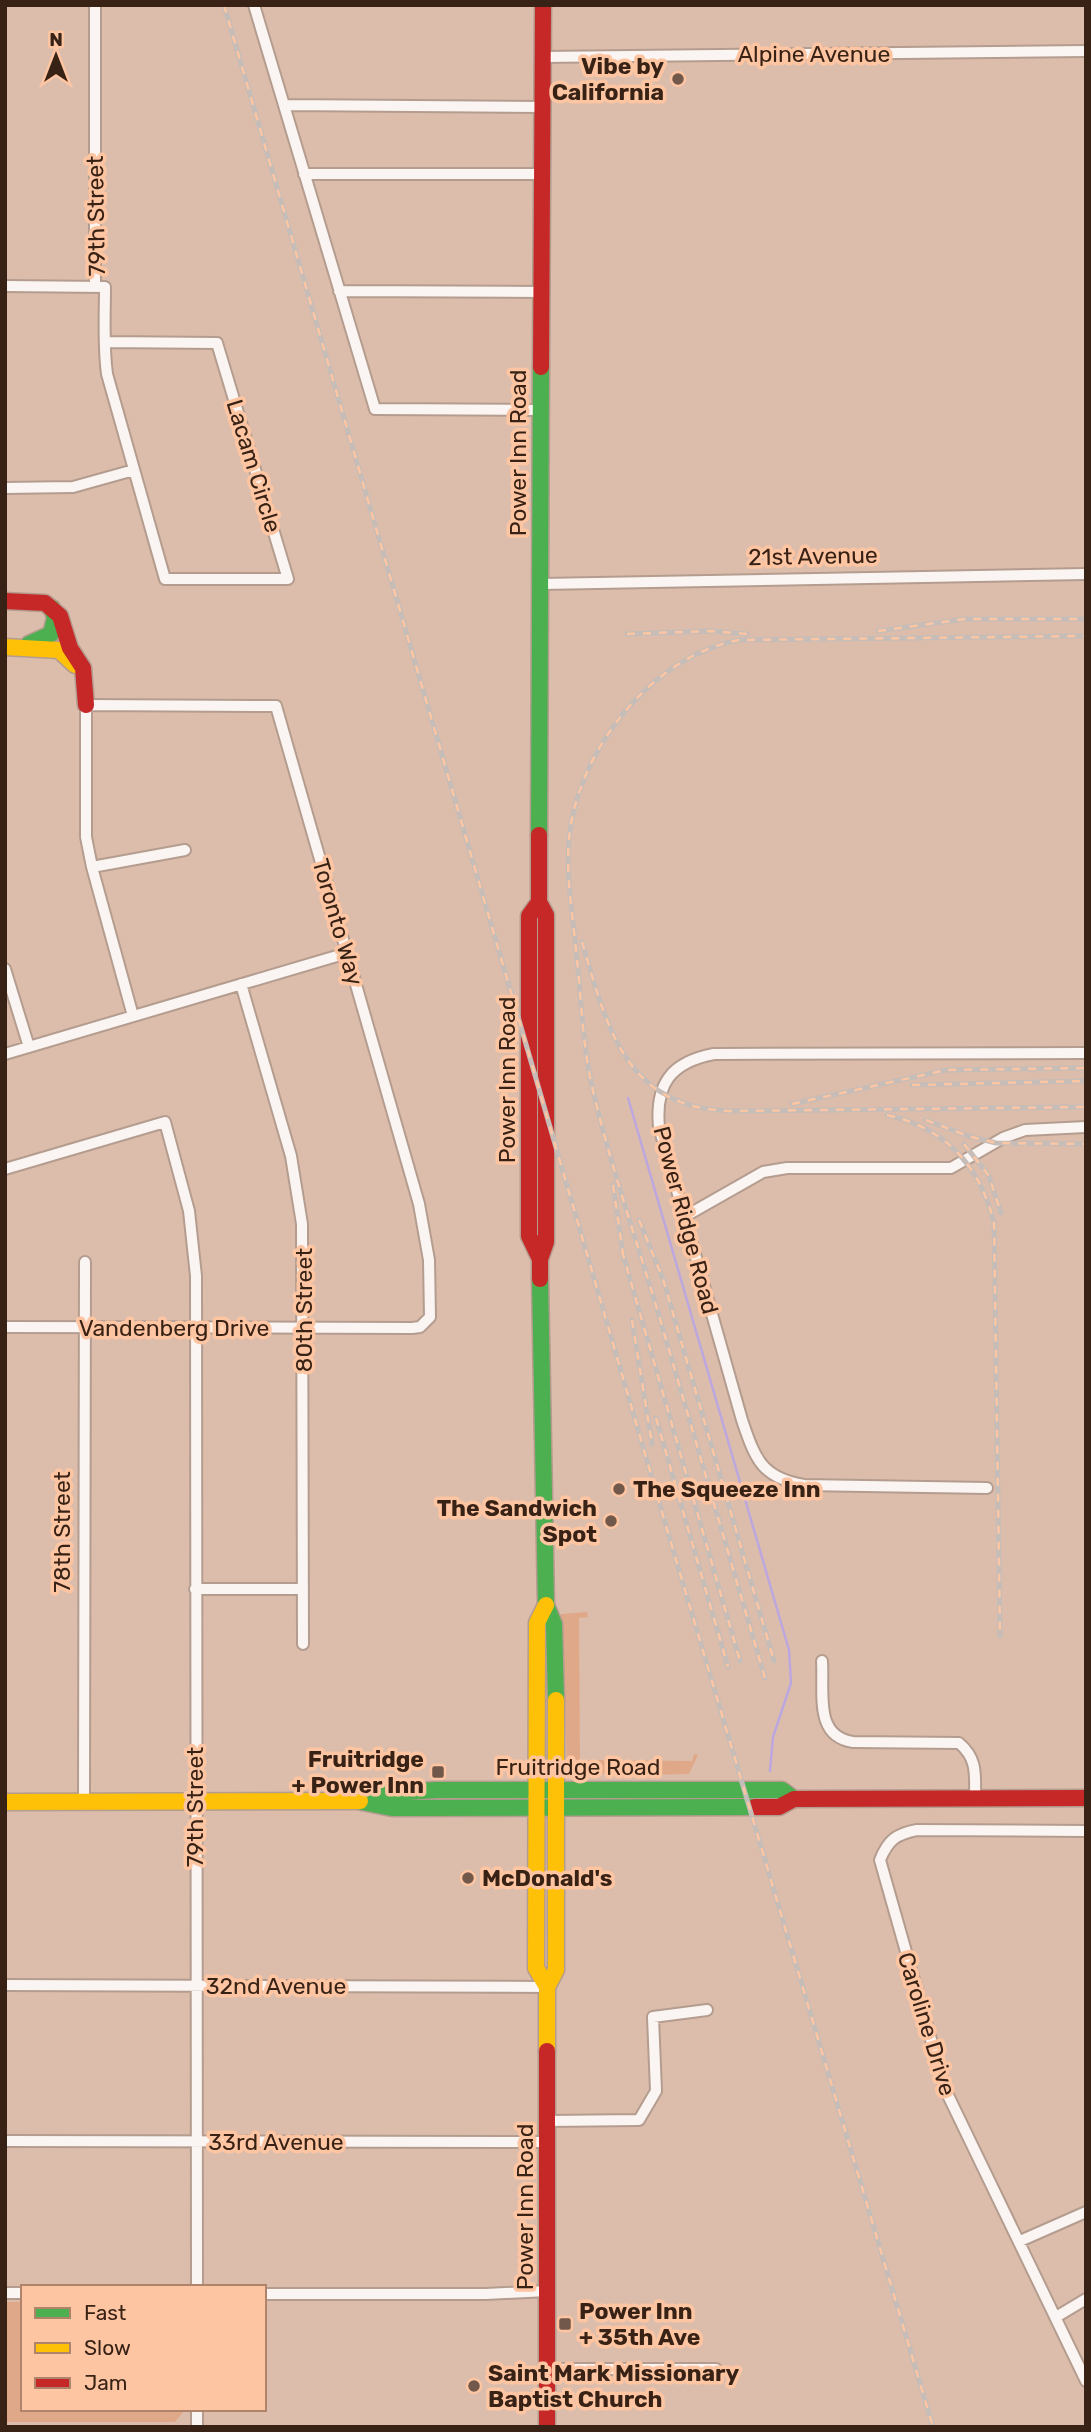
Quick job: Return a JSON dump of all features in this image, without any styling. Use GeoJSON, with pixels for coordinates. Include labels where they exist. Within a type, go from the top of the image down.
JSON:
{"type":"FeatureCollection","features":[{"type":"Feature","properties":{"kind":"main road","name":"Power Inn Road"},"geometry":{"type":"LineString","coordinates":[[543,5],[539,902],[546,915],[546,1242],[540,1259],[546,1605],[554,1624],[557,1798],[556,1970],[547,1987],[547,2427]]}},
{"type":"Feature","properties":{"kind":"main road"},"geometry":{"type":"LineString","coordinates":[[13,601],[33,600],[52,608],[60,616],[70,648],[83,668],[86,705]]}},
{"type":"Feature","properties":{"kind":"main road"},"geometry":{"type":"LineString","coordinates":[[13,647],[51,634],[55,618],[52,608]]}},
{"type":"Feature","properties":{"kind":"main road"},"geometry":{"type":"LineString","coordinates":[[13,647],[59,650],[85,678]]}},
{"type":"Feature","properties":{"kind":"main road","name":"Power Inn Road"},"geometry":{"type":"LineString","coordinates":[[546,1605],[537,1623],[536,1968],[547,1987]]}},
{"type":"Feature","properties":{"kind":"main road","name":"Fruitridge Road"},"geometry":{"type":"LineString","coordinates":[[5,1802],[360,1801],[414,1791],[536,1790],[557,1798],[779,1807],[794,1798],[1086,1798]]}},
{"type":"Feature","properties":{"kind":"main road","name":"Fruitridge Road"},"geometry":{"type":"LineString","coordinates":[[360,1801],[392,1808],[536,1807],[557,1798]]}},
{"type":"Feature","properties":{"kind":"street","name":"79th Street"},"geometry":{"type":"LineString","coordinates":[[95,5],[95,287],[105,287],[107,374],[165,579]]}},
{"type":"Feature","properties":{"kind":"street"},"geometry":{"type":"LineString","coordinates":[[254,5],[375,409],[541,410]]}},
{"type":"Feature","properties":{"kind":"street","name":"Alpine Avenue"},"geometry":{"type":"LineString","coordinates":[[542,57],[1086,51]]}},
{"type":"Feature","properties":{"kind":"street"},"geometry":{"type":"LineString","coordinates":[[284,105],[542,107]]}},
{"type":"Feature","properties":{"kind":"street"},"geometry":{"type":"LineString","coordinates":[[304,174],[542,174]]}},
{"type":"Feature","properties":{"kind":"street"},"geometry":{"type":"LineString","coordinates":[[5,286],[95,287]]}},
{"type":"Feature","properties":{"kind":"street"},"geometry":{"type":"LineString","coordinates":[[339,290],[542,292]]}},
{"type":"Feature","properties":{"kind":"street","name":"Lacam Circle"},"geometry":{"type":"LineString","coordinates":[[105,342],[217,343],[288,579],[165,579]]}},
{"type":"Feature","properties":{"kind":"street"},"geometry":{"type":"LineString","coordinates":[[5,488],[73,487],[134,470]]}},
{"type":"Feature","properties":{"kind":"street","name":"21st Avenue"},"geometry":{"type":"LineString","coordinates":[[541,584],[1086,574]]}},
{"type":"Feature","properties":{"kind":"street"},"geometry":{"type":"LineString","coordinates":[[86,705],[85,814],[92,867],[133,1016]]}},
{"type":"Feature","properties":{"kind":"street","name":"Toronto Way"},"geometry":{"type":"LineString","coordinates":[[86,705],[276,706],[425,1229],[432,1311],[426,1323]]}},
{"type":"Feature","properties":{"kind":"street"},"geometry":{"type":"LineString","coordinates":[[92,867],[185,850]]}},
{"type":"Feature","properties":{"kind":"street"},"geometry":{"type":"LineString","coordinates":[[5,1054],[347,953]]}},
{"type":"Feature","properties":{"kind":"street"},"geometry":{"type":"LineString","coordinates":[[5,969],[29,1048]]}},
{"type":"Feature","properties":{"kind":"street","name":"80th Street"},"geometry":{"type":"LineString","coordinates":[[242,984],[298,1190],[304,1250],[303,1644]]}},
{"type":"Feature","properties":{"kind":"street","name":"Power Ridge Road"},"geometry":{"type":"LineString","coordinates":[[987,1488],[804,1485],[783,1482],[766,1471],[754,1454],[742,1420],[659,1127],[657,1106],[662,1086],[675,1069],[693,1058],[714,1054],[1086,1053]]}},
{"type":"Feature","properties":{"kind":"street","name":"79th Street"},"geometry":{"type":"LineString","coordinates":[[5,1169],[165,1122],[189,1211],[196,1276],[197,2285]]}},
{"type":"Feature","properties":{"kind":"street"},"geometry":{"type":"LineString","coordinates":[[684,1217],[763,1172],[787,1168],[951,1168],[1003,1138],[1025,1130],[1086,1127]]}},
{"type":"Feature","properties":{"kind":"street","name":"78th Street"},"geometry":{"type":"LineString","coordinates":[[84,1802],[85,1262]]}},
{"type":"Feature","properties":{"kind":"street","name":"Vandenberg Drive"},"geometry":{"type":"LineString","coordinates":[[5,1327],[412,1328],[426,1323]]}},
{"type":"Feature","properties":{"kind":"street"},"geometry":{"type":"LineString","coordinates":[[195,1589],[303,1589]]}},
{"type":"Feature","properties":{"kind":"street"},"geometry":{"type":"LineString","coordinates":[[822,1661],[825,1719],[829,1733],[840,1740],[853,1742],[959,1743],[972,1754],[976,1767],[975,1799]]}},
{"type":"Feature","properties":{"kind":"street","name":"Caroline Drive"},"geometry":{"type":"LineString","coordinates":[[1086,1831],[916,1830],[900,1833],[886,1844],[880,1860],[945,2089],[1086,2381]]}},
{"type":"Feature","properties":{"kind":"street","name":"32nd Avenue"},"geometry":{"type":"LineString","coordinates":[[5,1985],[547,1987]]}},
{"type":"Feature","properties":{"kind":"street"},"geometry":{"type":"LineString","coordinates":[[548,2121],[639,2120],[656,2091],[653,2017],[707,2010]]}},
{"type":"Feature","properties":{"kind":"street","name":"33rd Avenue"},"geometry":{"type":"LineString","coordinates":[[5,2141],[547,2142]]}},
{"type":"Feature","properties":{"kind":"street"},"geometry":{"type":"LineString","coordinates":[[1020,2241],[1086,2212]]}},
{"type":"Feature","properties":{"kind":"street"},"geometry":{"type":"LineString","coordinates":[[266,2294],[486,2294],[547,2291]]}},
{"type":"Feature","properties":{"kind":"street"},"geometry":{"type":"LineString","coordinates":[[1056,2317],[1086,2299]]}},
{"type":"Feature","properties":{"kind":"street"},"geometry":{"type":"LineString","coordinates":[[547,2369],[716,2369]]}},
{"type":"Feature","properties":{"kind":"shaded area"},"geometry":{"type":"Polygon","coordinates":[[[587,1612],[588,1617],[579,1618],[580,1760],[692,1761],[694,1754],[698,1755],[689,1774],[646,1775],[645,1767],[631,1770],[630,1775],[571,1772],[567,1765],[561,1614],[587,1612]]]}},
{"type":"Feature","properties":{"kind":"shaded area"},"geometry":{"type":"Polygon","coordinates":[[[5,2302],[21,2302],[21,2411],[184,2411],[175,2422],[5,2422],[5,2302]]]}},
{"type":"Feature","properties":{"kind":"waterway"},"geometry":{"type":"LineString","coordinates":[[628,1098],[789,1650],[791,1683],[773,1737],[770,1771]]}},
{"type":"Feature","properties":{"kind":"railway"},"geometry":{"type":"LineString","coordinates":[[224,5],[666,1526],[933,2427]]}},
{"type":"Feature","properties":{"kind":"railway"},"geometry":{"type":"LineString","coordinates":[[878,631],[965,619],[1086,619]]}},
{"type":"Feature","properties":{"kind":"railway"},"geometry":{"type":"LineString","coordinates":[[627,634],[711,631],[747,634]]}},
{"type":"Feature","properties":{"kind":"railway"},"geometry":{"type":"LineString","coordinates":[[765,1678],[615,1172],[591,1082],[568,868],[569,835],[580,789],[593,759],[610,731],[631,705],[654,682],[681,663],[709,649],[739,640],[1086,636]]}},
{"type":"Feature","properties":{"kind":"railway"},"geometry":{"type":"LineString","coordinates":[[582,942],[601,1004],[626,1057],[644,1079],[667,1096],[696,1107],[732,1111],[1086,1107]]}},
{"type":"Feature","properties":{"kind":"railway"},"geometry":{"type":"LineString","coordinates":[[792,1104],[946,1070],[1086,1068]]}},
{"type":"Feature","properties":{"kind":"railway"},"geometry":{"type":"LineString","coordinates":[[912,1085],[1086,1081]]}},
{"type":"Feature","properties":{"kind":"railway"},"geometry":{"type":"LineString","coordinates":[[887,1115],[927,1129],[957,1153],[980,1184],[994,1223],[1000,1636]]}},
{"type":"Feature","properties":{"kind":"railway"},"geometry":{"type":"LineString","coordinates":[[926,1120],[996,1143],[1086,1144]]}},
{"type":"Feature","properties":{"kind":"railway"},"geometry":{"type":"LineString","coordinates":[[964,1144],[989,1176],[1001,1213]]}},
{"type":"Feature","properties":{"kind":"railway"},"geometry":{"type":"LineString","coordinates":[[613,1185],[624,1261]]}},
{"type":"Feature","properties":{"kind":"railway"},"geometry":{"type":"LineString","coordinates":[[639,1220],[663,1279],[774,1661]]}},
{"type":"Feature","properties":{"kind":"railway"},"geometry":{"type":"LineString","coordinates":[[622,1251],[740,1661]]}},
{"type":"Feature","properties":{"kind":"railway"},"geometry":{"type":"LineString","coordinates":[[632,1320],[652,1444]]}},
{"type":"Feature","properties":{"kind":"railway"},"geometry":{"type":"LineString","coordinates":[[656,1418],[728,1667]]}},
{"type":"Feature","properties":{"kind":"traffic: fast"},"geometry":{"type":"LineString","coordinates":[[539,835],[541,367]]}},
{"type":"Feature","properties":{"kind":"traffic: fast"},"geometry":{"type":"LineString","coordinates":[[29,644],[51,634],[55,618],[52,608]]}},
{"type":"Feature","properties":{"kind":"traffic: fast"},"geometry":{"type":"LineString","coordinates":[[540,1279],[546,1605],[554,1624],[556,1700]]}},
{"type":"Feature","properties":{"kind":"traffic: fast"},"geometry":{"type":"LineString","coordinates":[[360,1801],[392,1793],[436,1790],[782,1790],[794,1799]]}},
{"type":"Feature","properties":{"kind":"traffic: fast"},"geometry":{"type":"LineString","coordinates":[[362,1802],[392,1808],[755,1807]]}},
{"type":"Feature","properties":{"kind":"traffic: slow"},"geometry":{"type":"LineString","coordinates":[[5,647],[59,650],[75,665]]}},
{"type":"Feature","properties":{"kind":"traffic: slow"},"geometry":{"type":"LineString","coordinates":[[546,1605],[537,1623],[536,1968],[547,1987],[547,2051]]}},
{"type":"Feature","properties":{"kind":"traffic: slow"},"geometry":{"type":"LineString","coordinates":[[547,1987],[556,1970],[556,1700]]}},
{"type":"Feature","properties":{"kind":"traffic: slow"},"geometry":{"type":"LineString","coordinates":[[5,1802],[360,1801]]}},
{"type":"Feature","properties":{"kind":"traffic: jam"},"geometry":{"type":"LineString","coordinates":[[541,367],[543,5]]}},
{"type":"Feature","properties":{"kind":"traffic: jam"},"geometry":{"type":"LineString","coordinates":[[5,601],[45,603],[60,616],[70,648],[83,668],[86,705]]}},
{"type":"Feature","properties":{"kind":"traffic: jam"},"geometry":{"type":"LineString","coordinates":[[539,835],[539,902],[546,915],[546,1242],[540,1259],[540,1279]]}},
{"type":"Feature","properties":{"kind":"traffic: jam"},"geometry":{"type":"LineString","coordinates":[[539,902],[529,916],[529,1236],[540,1259]]}},
{"type":"Feature","properties":{"kind":"traffic: jam"},"geometry":{"type":"LineString","coordinates":[[755,1807],[779,1807],[794,1799],[1086,1798]]}},
{"type":"Feature","properties":{"kind":"traffic: jam"},"geometry":{"type":"LineString","coordinates":[[547,2051],[547,2427]]}},
{"type":"Feature","properties":{"kind":"place","name":"Vibe by California"},"geometry":{"type":"Point","coordinates":[678,79]}},
{"type":"Feature","properties":{"kind":"place","name":"The Squeeze Inn"},"geometry":{"type":"Point","coordinates":[619,1489]}},
{"type":"Feature","properties":{"kind":"place","name":"The Sandwich Spot"},"geometry":{"type":"Point","coordinates":[611,1521]}},
{"type":"Feature","properties":{"kind":"place","name":"Fruitridge + Power Inn"},"geometry":{"type":"Point","coordinates":[438,1772]}},
{"type":"Feature","properties":{"kind":"place","name":"McDonald's"},"geometry":{"type":"Point","coordinates":[468,1878]}},
{"type":"Feature","properties":{"kind":"place","name":"Power Inn + 35th Ave"},"geometry":{"type":"Point","coordinates":[565,2324]}},
{"type":"Feature","properties":{"kind":"place","name":"Saint Mark Missionary Baptist Church"},"geometry":{"type":"Point","coordinates":[474,2386]}}]}
